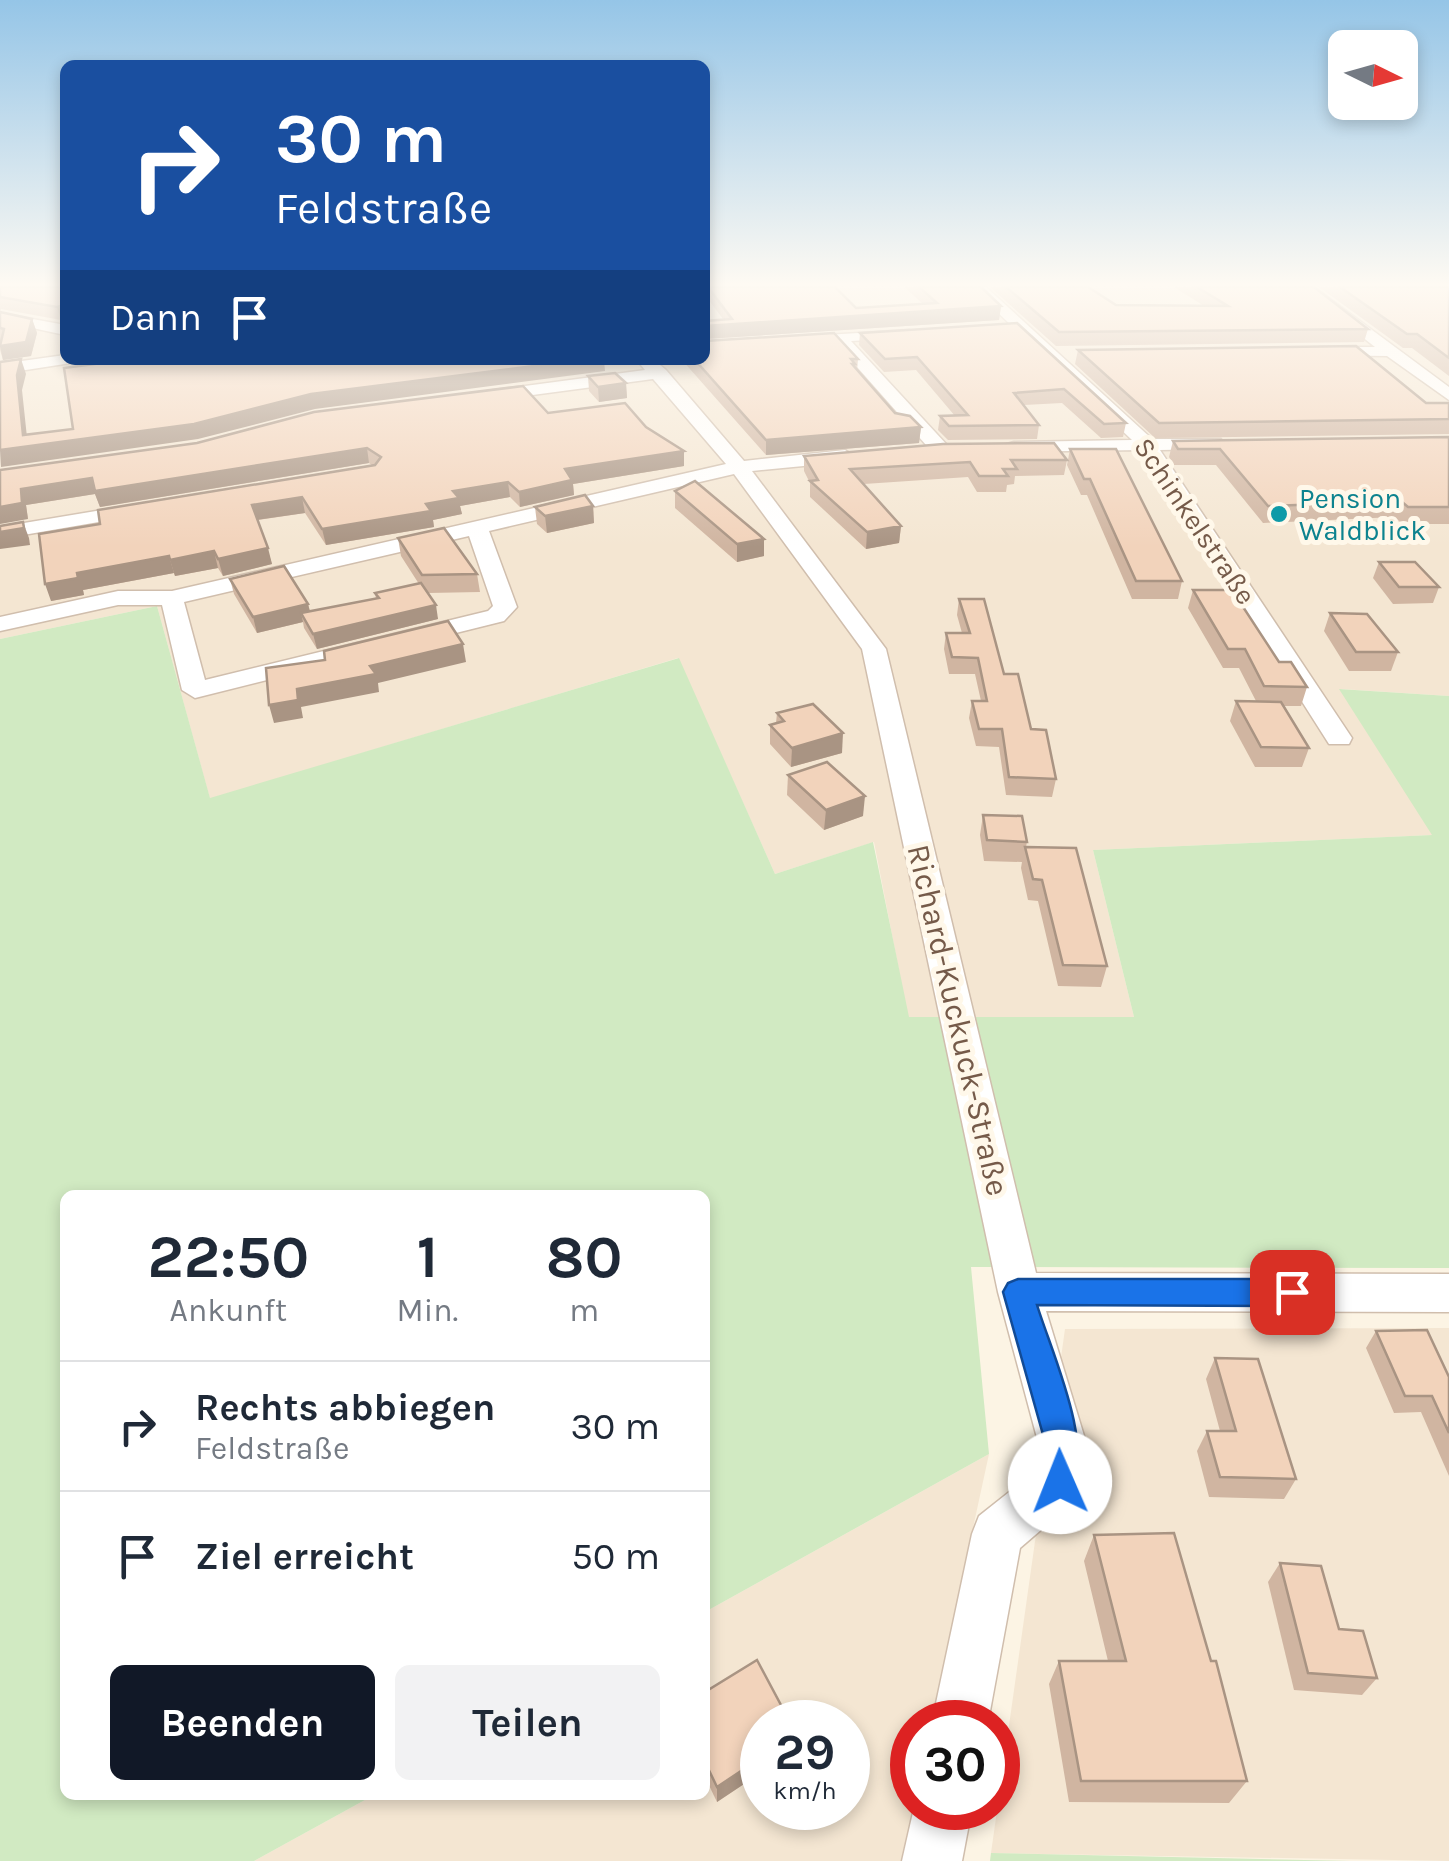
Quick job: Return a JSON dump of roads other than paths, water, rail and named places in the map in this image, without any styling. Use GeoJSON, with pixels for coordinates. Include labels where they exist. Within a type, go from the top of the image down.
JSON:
{"type":"FeatureCollection","features":[{"type":"Feature","properties":{"kind":"street"},"geometry":{"type":"LineString","coordinates":[[468,398],[611,374]]}},
{"type":"Feature","properties":{"kind":"street","name":"Richard-Kuckuck-Straße"},"geometry":{"type":"LineString","coordinates":[[658,374],[739,467],[874,649],[1018,1292],[1064,1449],[1060,1482],[997,1534],[964,1700]]}},
{"type":"Feature","properties":{"kind":"street"},"geometry":{"type":"LineString","coordinates":[[875,374],[950,450],[905,451]]}},
{"type":"Feature","properties":{"kind":"street","name":"Schinkelstraße"},"geometry":{"type":"LineString","coordinates":[[1082,374],[1147,444],[1339,738]]}},
{"type":"Feature","properties":{"kind":"street"},"geometry":{"type":"LineString","coordinates":[[1422,374],[1449,395]]}},
{"type":"Feature","properties":{"kind":"street"},"geometry":{"type":"LineString","coordinates":[[997,448],[1242,443]]}},
{"type":"Feature","properties":{"kind":"street"},"geometry":{"type":"LineString","coordinates":[[0,624],[118,598],[172,598],[739,467],[868,454]]}},
{"type":"Feature","properties":{"kind":"street"},"geometry":{"type":"LineString","coordinates":[[0,532],[175,504]]}},
{"type":"Feature","properties":{"kind":"street"},"geometry":{"type":"LineString","coordinates":[[172,598],[195,690],[496,616],[504,607],[477,528]]}},
{"type":"Feature","properties":{"kind":"street"},"geometry":{"type":"LineString","coordinates":[[1018,1292],[1449,1293]]}},
{"type":"Feature","properties":{"kind":"street"},"geometry":{"type":"LineString","coordinates":[[932,1861],[938,1830]]}},
{"type":"Feature","properties":{"kind":"place","name":"Pension Waldblick"},"geometry":{"type":"Point","coordinates":[1279,514]}}]}
